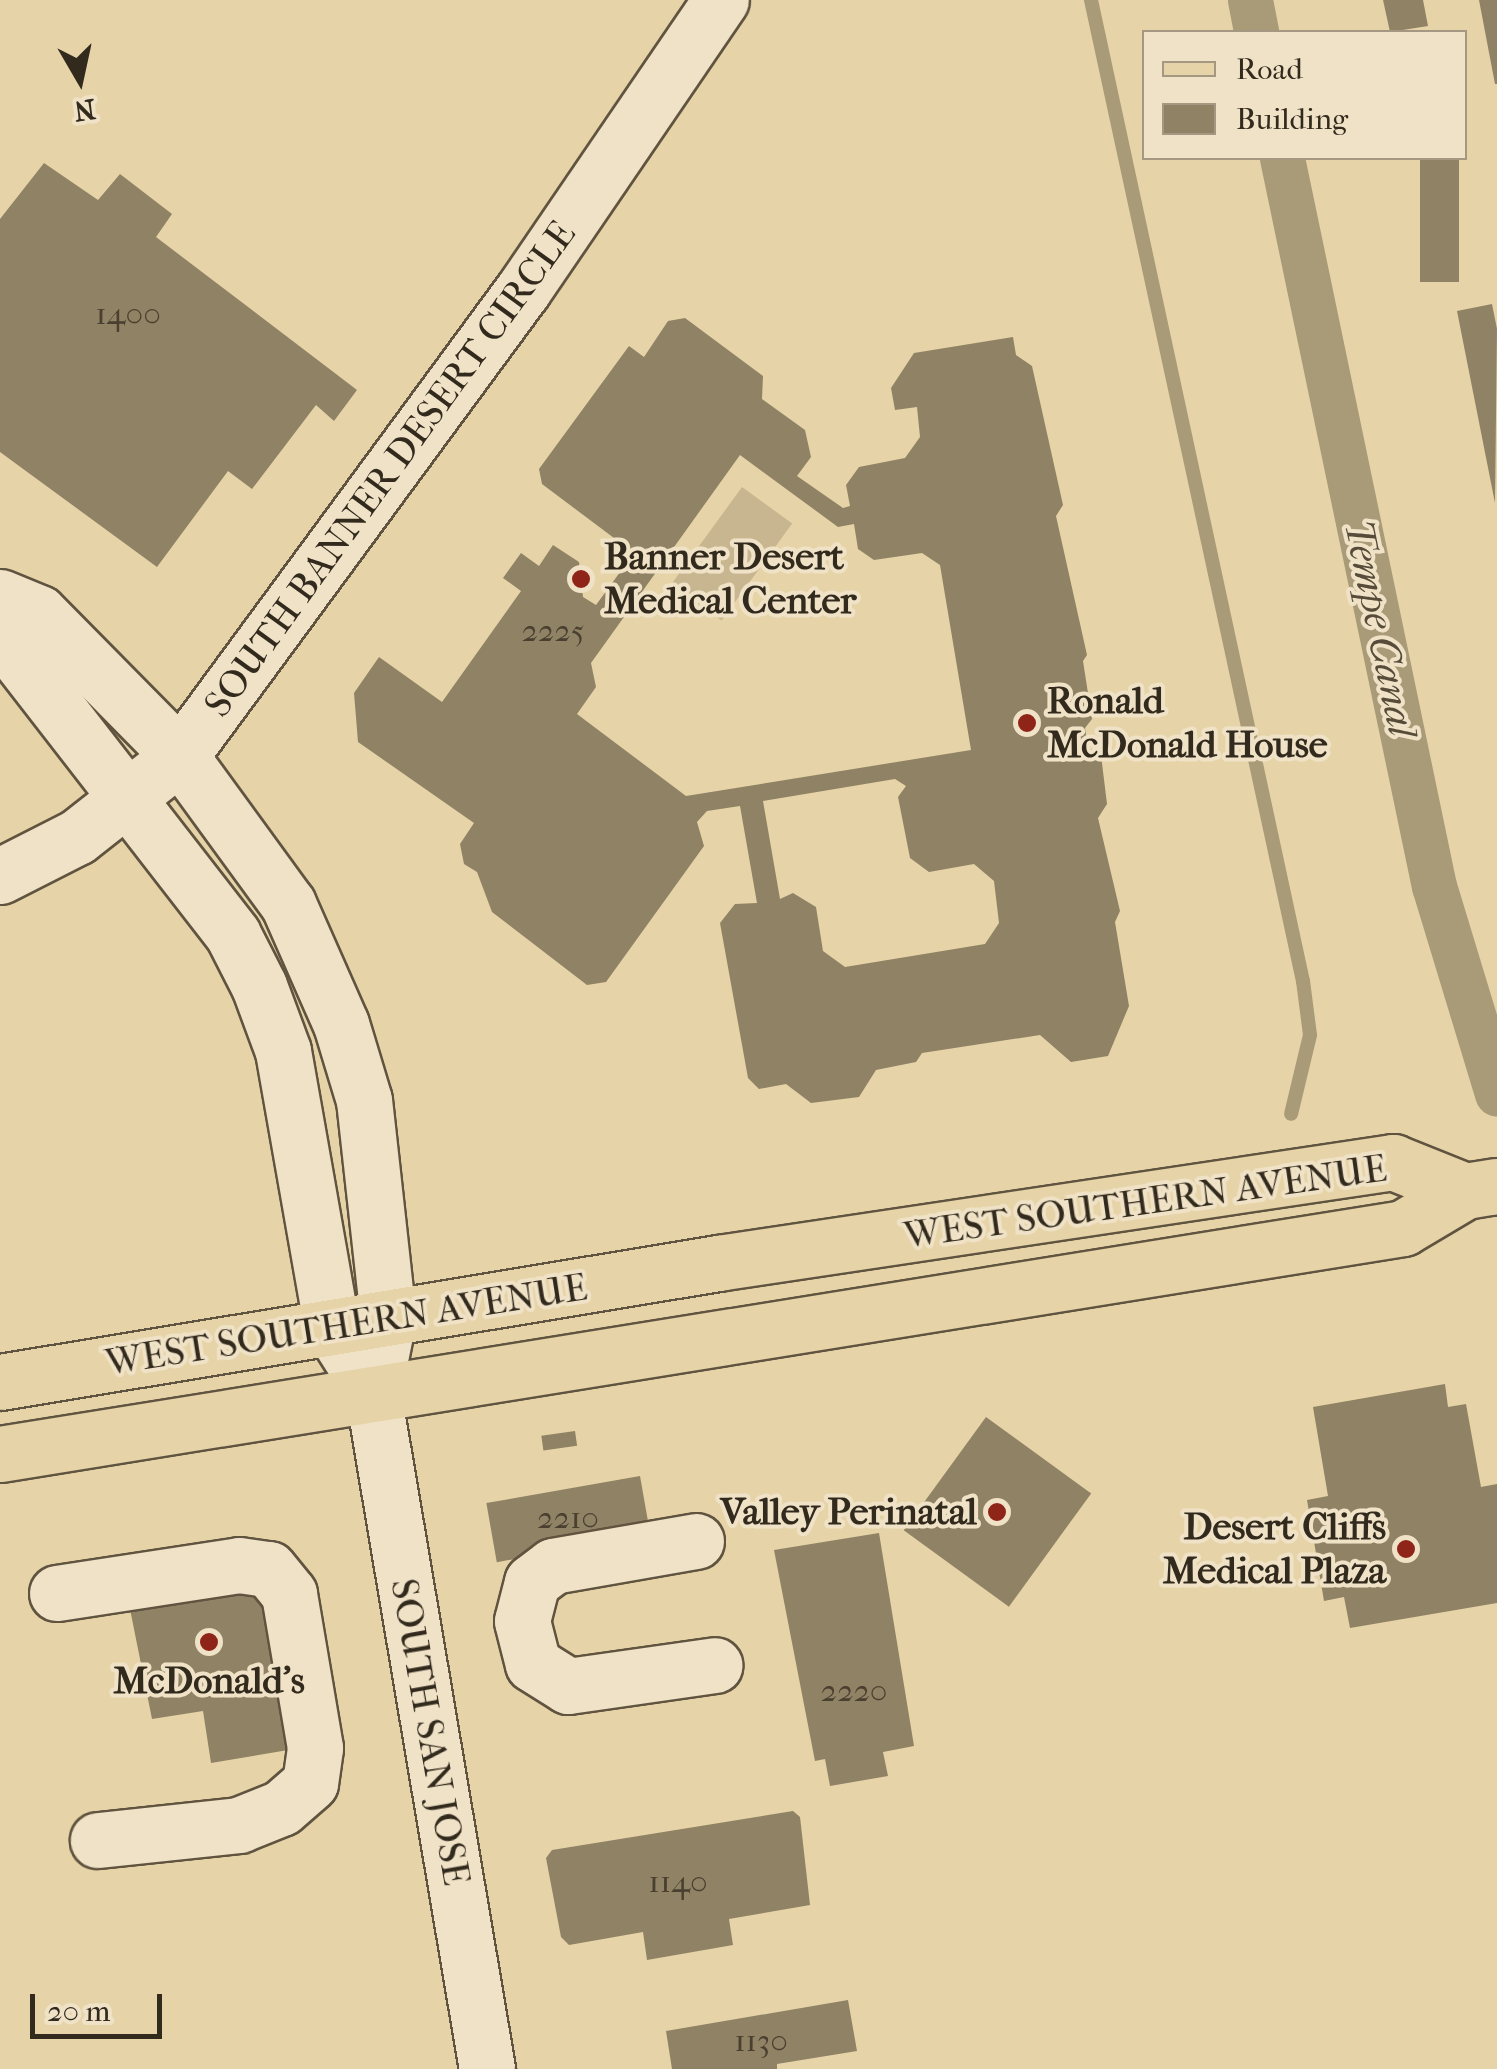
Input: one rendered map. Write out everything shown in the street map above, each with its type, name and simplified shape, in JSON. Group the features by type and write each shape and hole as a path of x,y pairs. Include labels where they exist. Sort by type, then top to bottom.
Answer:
{"main road":[{"name":"WEST SOUTHERN AVENUE","path":"0,1382 1393,1162 1482,1188"},
{"name":"WEST SOUTHERN AVENUE","path":"0,1454 1403,1228 1482,1188"}],"street":[{"name":"SOUTH BANNER DESERT CIRCLE","path":"0,876 77,837 127,802 180,756 524,290 721,0"},
{"path":"0,596 39,613 180,756 288,904 332,998 364,1100 388,1318 374,1394"},
{"path":"0,622 13,652 233,934 260,986 282,1050 332,1328 374,1394"},
{"name":"SOUTH SAN JOSE","path":"374,1394 487,2069"},
{"path":"696,1540 553,1566 532,1582 522,1621 533,1664 568,1686 715,1665"},
{"path":"57,1593 239,1565 278,1576 290,1594 315,1768 302,1795 239,1824 95,1823"}],"shaded area":[{"path":"742,487 792,523 722,621 671,584"}],"building":[{"path":"1383,0 1423,0 1428,26 1390,30"},
{"path":"1479,0 1497,0 1497,84 1495,84"},
{"path":"1420,160 1459,160 1459,282 1420,282"},
{"path":"44,163 98,200 120,174 172,214 156,237 357,390 334,421 316,405 252,489 228,471 157,567 0,452 0,219"},
{"path":"1492,304 1497,329 1495,503 1457,311"},
{"path":"685,318 763,376 762,399 805,430 811,457 797,476 843,508 850,506 846,485 859,467 905,458 920,437 917,407 895,410 891,388 914,353 1013,337 1016,355 1032,366 1063,505 1056,516 1087,655 1083,661 1092,719 1085,728 1088,748 1101,755 1107,804 1098,818 1120,911 1115,922 1129,1006 1108,1056 1071,1062 1040,1035 922,1053 916,1062 876,1070 859,1097 811,1103 786,1084 759,1089 748,1078 720,923 735,904 757,903 740,806 707,811 697,822 704,846 606,982 587,985 492,912 477,872 464,864 460,844 474,823 358,742 354,693 379,657 442,702 521,591 503,578 521,553 539,566 553,545 579,562 583,597 596,605 634,553 542,484 539,469 629,346 644,357 668,321","holes":["740,455 838,527 854,524 858,549 874,560 922,553 940,565 971,750 686,796 577,714 596,687 591,663","895,779 906,786 898,797 910,858 929,872 974,864 994,881 999,923 985,944 845,967 823,951 816,907 793,893 780,899 763,801"]},
{"name":"Desert Cliffs Medical Plaza","path":"1445,1384 1448,1407 1466,1404 1481,1487 1497,1484 1497,1603 1350,1628 1344,1597 1324,1601 1307,1500 1328,1496 1313,1407"},
{"name":"Valley Perinatal","path":"986,1417 1091,1493 1009,1607 904,1530"},
{"path":"575,1431 577,1446 543,1451 541,1436"},
{"path":"640,1476 650,1535 497,1562 486,1503"},
{"path":"879,1533 914,1746 883,1752 888,1776 830,1786 825,1759 815,1761 774,1550"},
{"name":"McDonald's","path":"272,1576 300,1748 211,1763 203,1711 152,1719 128,1599"},
{"path":"793,1811 800,1817 810,1905 729,1919 733,1945 647,1960 643,1932 569,1945 561,1937 546,1858 552,1850"},
{"path":"848,2000 857,2051 777,2064 777,2069 672,2069 666,2031"}],"waterway":[{"path":"1091,0 1303,981 1310,1035 1291,1114"},
{"name":"Tempe Canal","path":"1250,0 1256,30"},
{"name":"Tempe Canal","path":"1282,160 1434,886 1497,1094"}],"place":[{"name":"Banner Desert Medical Center","path":"581,579"},
{"name":"Ronald McDonald House","path":"1027,723"},
{"name":"Valley Perinatal","path":"997,1512"},
{"name":"Desert Cliffs Medical Plaza","path":"1406,1549"},
{"name":"McDonald's","path":"209,1642"}]}
